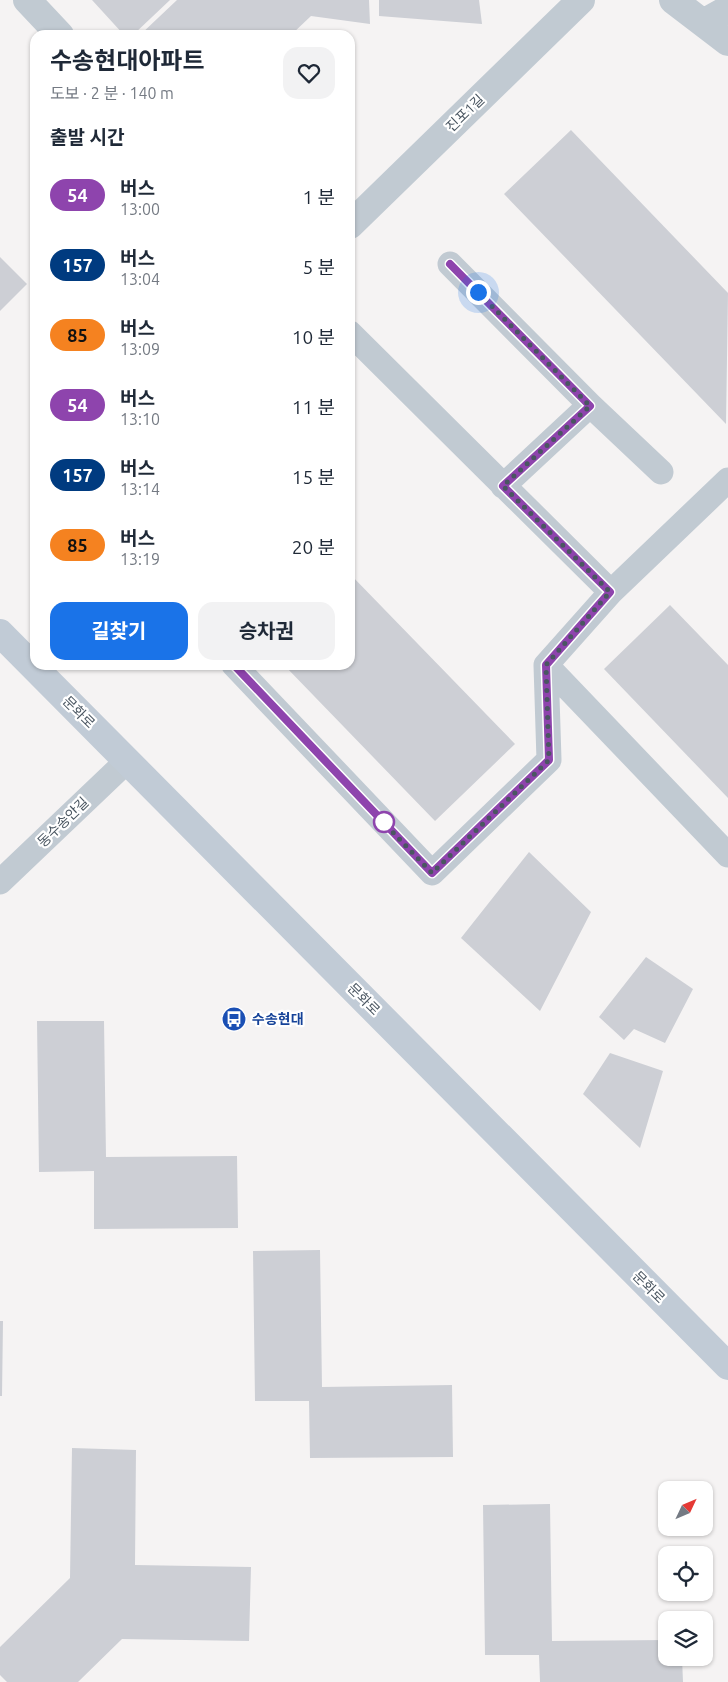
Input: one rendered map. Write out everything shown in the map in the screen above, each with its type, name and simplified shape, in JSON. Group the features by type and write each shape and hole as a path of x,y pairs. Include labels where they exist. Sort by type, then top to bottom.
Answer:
{"street":[{"path":"27,0 55,30"},
{"name":"진포1길","path":"355,220 581,0"},
{"path":"674,0 728,42"},
{"path":"703,23 728,9"},
{"name":"문화로","path":"0,633 30,666"},
{"name":"문화로","path":"34,670 728,1366"}],"lane":[{"path":"450,264 590,406 661,472"},
{"path":"355,339 610,592"},
{"path":"503,486 590,406"},
{"path":"239,670 432,873 549,760 546,665 610,592 728,480"},
{"path":"546,665 728,855"},
{"name":"동수송안길","path":"0,882 127,761"}],"building":[{"path":"92,0 170,0 138,30 119,30"},
{"path":"177,0 369,0 370,24 311,16 296,30 145,30"},
{"path":"379,0 479,0 482,24 379,16"},
{"path":"571,130 728,293 726,424 504,194"},
{"path":"0,257 27,284 0,311"},
{"path":"355,579 515,744 435,821 289,670 355,670"},
{"path":"670,605 728,665 728,798 604,669"},
{"path":"529,852 591,912 540,1011 461,938"},
{"path":"646,957 693,989 665,1043 634,1029 624,1040 599,1017"},
{"path":"37,1021 104,1021 106,1157 237,1156 238,1228 94,1229 94,1171 39,1172"},
{"path":"610,1053 663,1071 640,1148 583,1094"},
{"path":"320,1250 322,1387 452,1385 453,1457 310,1458 309,1401 255,1401 253,1251"},
{"path":"0,1321 3,1321 2,1396 0,1396"},
{"path":"72,1448 136,1450 135,1565 251,1567 249,1641 122,1639 78,1682 7,1682 0,1675 0,1647 70,1578"},
{"path":"550,1504 552,1641 658,1640 658,1666 682,1666 683,1682 540,1682 539,1655 485,1655 483,1505"}],"bus line":[{"name":"54","path":"239,670 432,873 549,760 546,665 610,592 503,486 590,406 450,264"}],"place":[{"name":"수송현대","path":"234,1019"}],"route":[{"path":"384,822 379,818 432,873 549,760 546,665 610,592 503,486 590,406 478,292"}]}
